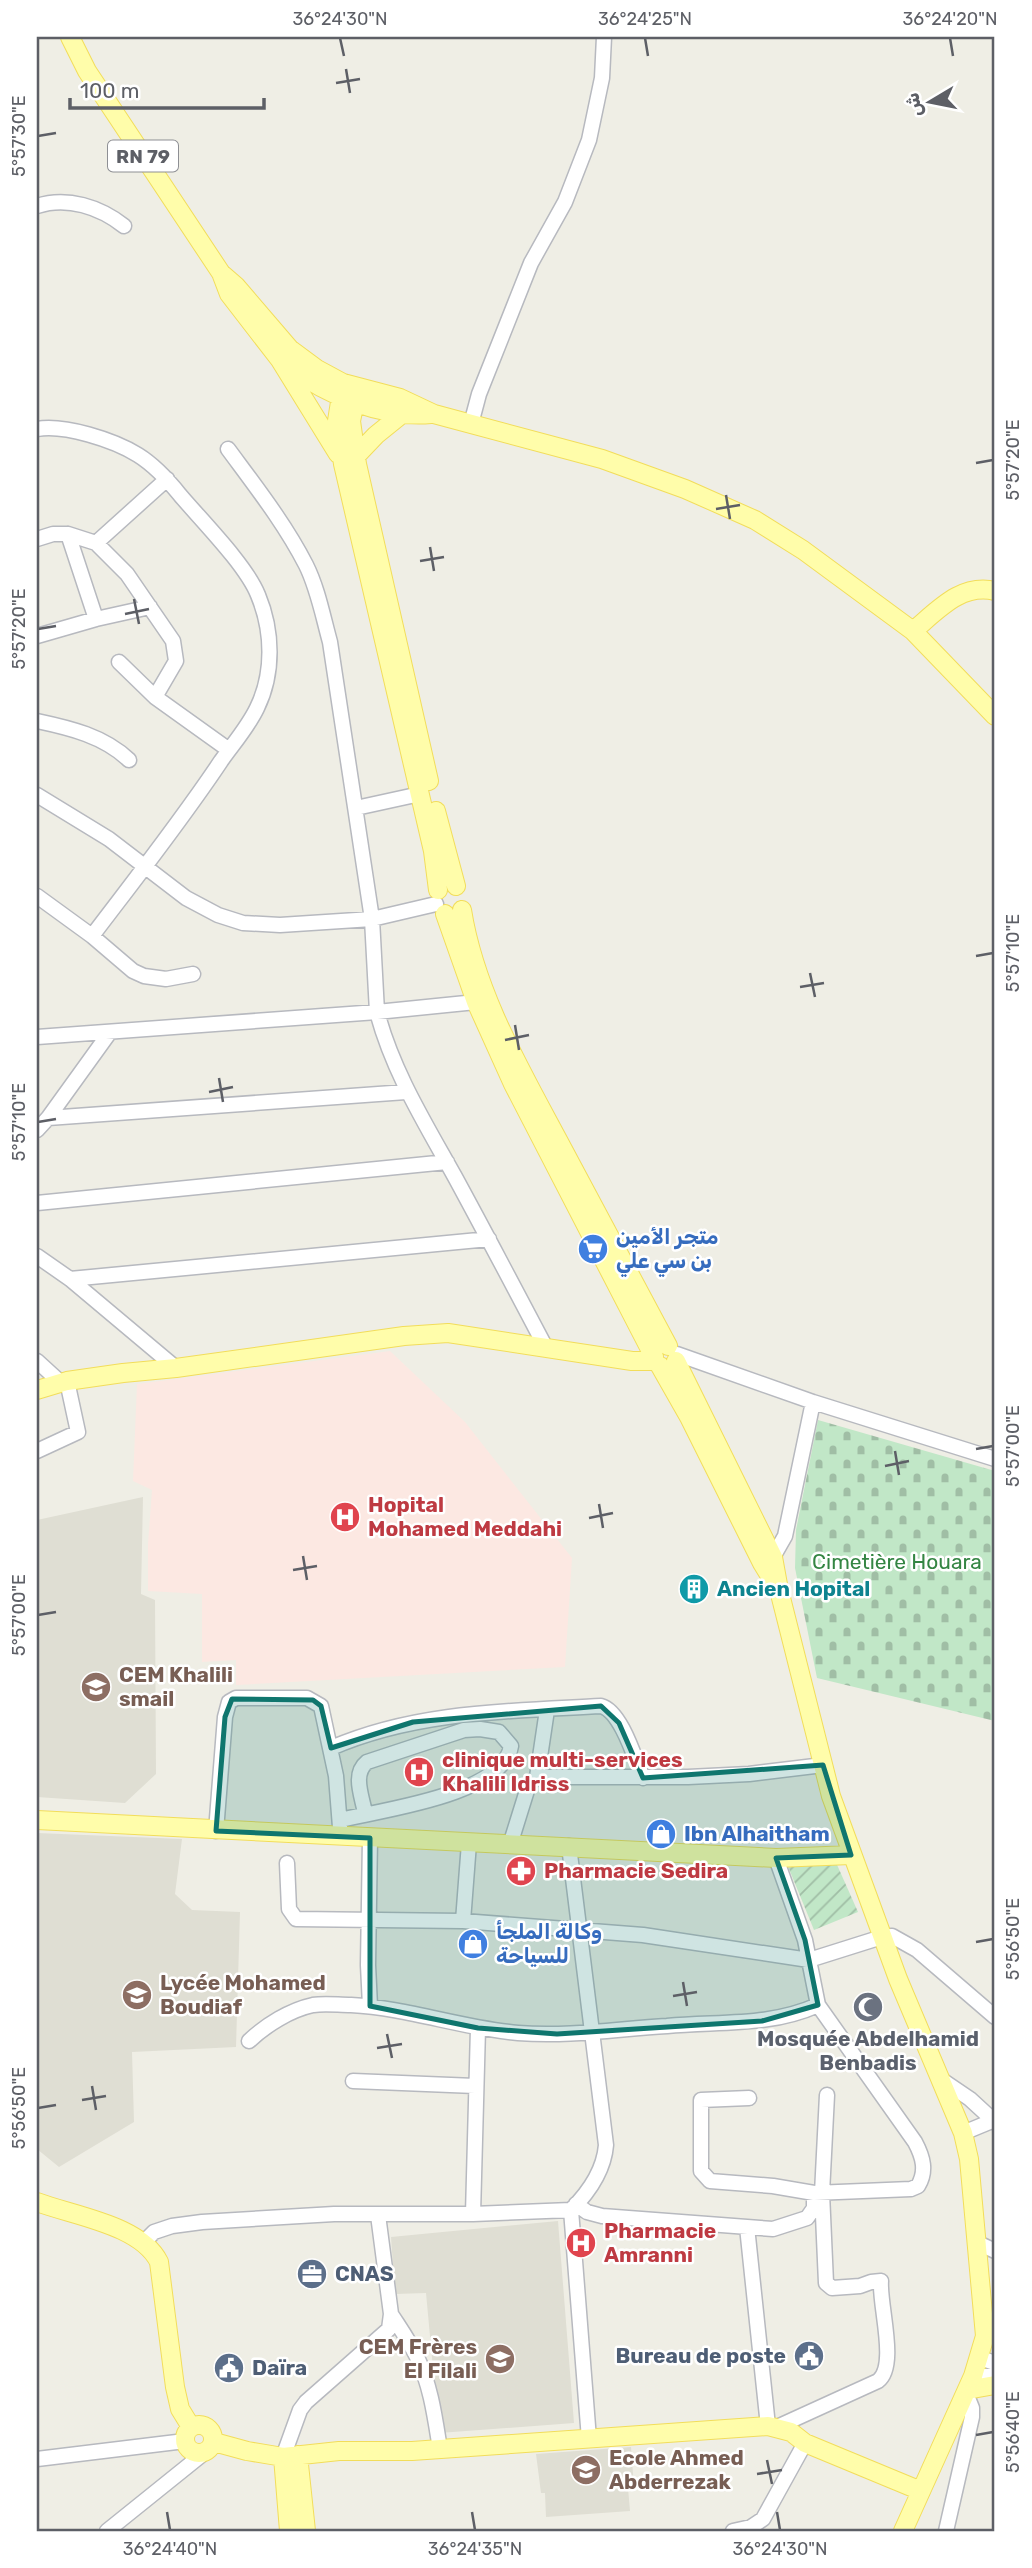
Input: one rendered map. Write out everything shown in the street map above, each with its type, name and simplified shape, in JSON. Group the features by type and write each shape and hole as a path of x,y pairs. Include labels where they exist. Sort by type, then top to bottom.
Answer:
{"main road":[{"name":"RN 79","path":"70,37 87,71 220,273 229,294 280,360"},
{"name":"RN 79","path":"220,273 236,286 290,349 349,392 400,398 434,414 602,458 685,489 755,520 803,550 913,631 995,716"},
{"path":"280,360 306,379 349,392 402,414 434,414"},
{"path":"280,360 350,460 439,822 447,901 498,1022 665,1357 689,1417 767,1560 779,1590 823,1765 851,1855 963,2133 970,2159 990,2340 988,2361 969,2386 903,2531"},
{"path":"349,392 352,430 350,460 433,851 475,1002 513,1084 665,1357"},
{"path":"350,460 402,414"},
{"path":"913,631 965,591 983,588 995,591"},
{"path":"37,1390 63,1381 404,1336 448,1333 632,1361 665,1357"},
{"path":"37,1820 216,1830 340,1827 370,1838 776,1858 851,1855"},
{"path":"37,2202 94,2220 145,2242 159,2262 175,2387 190,2451 209,2448 290,2456 339,2451 440,2449 773,2426 791,2432 805,2443 921,2491"},
{"path":"969,2386 995,2385"},
{"path":"188,2434 205,2426 213,2433 209,2448"},
{"path":"289,2531 290,2456"},
{"path":"290,2456 306,2531"}],"street":[{"path":"471,424 531,263 565,202 589,140 603,78 604,37"},
{"path":"37,206 62,201 87,206 110,215 124,226"},
{"path":"37,429 47,427 75,431 138,454 167,479 240,566 258,593 268,623 270,657 257,709 198,796 92,936"},
{"path":"228,449 271,506 306,567 320,604 330,642 372,919 377,1012 406,1092 489,1238 546,1348"},
{"path":"96,543 167,479"},
{"path":"37,539 53,534 68,534 96,543 127,574 173,641 176,661 155,697"},
{"path":"68,534 96,619"},
{"path":"37,636 150,607"},
{"path":"119,662 155,697 229,750"},
{"path":"37,721 94,736 129,760"},
{"path":"356,807 420,794"},
{"path":"37,795 109,839 186,898 218,915 243,923 280,925 372,919 447,901"},
{"path":"37,896 92,936 133,971 144,976 166,979 193,974"},
{"path":"37,1037 377,1012 475,1002"},
{"path":"37,1130 110,1032"},
{"path":"48,1118 406,1092"},
{"path":"37,1203 447,1162"},
{"path":"70,1279 489,1238"},
{"path":"37,1256 70,1279 176,1368"},
{"path":"665,1357 995,1459"},
{"path":"37,1361 63,1381 78,1432 37,1451"},
{"path":"767,1560 785,1536 813,1402"},
{"path":"216,1830 225,1717 227,1706 232,1699 313,1700 321,1706 331,1748 340,1827 365,1813 421,1802 469,1786 504,1763 511,1746 499,1732 464,1730 367,1762 359,1770 358,1776 365,1813"},
{"path":"331,1748 357,1737 414,1722 465,1715 601,1706 611,1710 619,1723 643,1778"},
{"path":"510,1845 530,1784 537,1777 547,1710"},
{"path":"537,1777 643,1778 749,1774 823,1765"},
{"path":"370,1838 370,2006"},
{"path":"463,1921 469,1843"},
{"path":"569,1846 603,2116 605,2158 602,2167 574,2207 589,2439"},
{"path":"749,2098 701,2100 700,2163 704,2176 710,2181 818,2193 911,2189 918,2186 924,2168 915,2142 818,2005 805,1940 776,1858"},
{"path":"287,1863 289,1909 296,1919 463,1921 643,1935 809,1960 892,1936 917,1950 995,2017"},
{"path":"249,2041 268,2024 312,2005 370,2006 478,2028 558,2034 762,2021 788,2018 818,2005"},
{"path":"472,2214 478,2028"},
{"path":"942,2080 970,2099 994,2121 963,2133"},
{"path":"354,2081 475,2085"},
{"path":"145,2242 154,2232 172,2226 202,2222 334,2214 472,2214 574,2207 602,2216 773,2229 807,2218 814,2208 818,2193 827,2095"},
{"path":"747,2227 773,2426 878,2381 884,2375 886,2367 887,2348 881,2281 832,2288 826,2283 818,2193"},
{"path":"290,2456 292,2428 306,2402 386,2333 390,2325 391,2314 378,2215"},
{"path":"978,2243 995,2251"},
{"path":"391,2314 417,2357 426,2380 440,2449"},
{"path":"946,2531 972,2417 969,2386 995,2376"},
{"path":"37,2459 188,2434"},
{"path":"733,2531 751,2527 763,2519 805,2443"},
{"path":"107,2531 209,2448"}],"highlighted area":[{"path":"232,1699 313,1700 321,1706 331,1748 413,1722 601,1706 619,1723 643,1778 823,1765 851,1855 776,1858 805,1940 818,2005 762,2021 557,2034 478,2028 370,2006 370,1838 216,1831 225,1717"}],"shaded area":[{"name":"Hopital Mohamed Meddahi","path":"390,1351 465,1422 572,1558 565,1667 236,1685 236,1660 202,1662 202,1594 148,1591 152,1490 133,1481 137,1384"},
{"name":"CEM Khalili smail","path":"143,1497 141,1594 155,1600 156,1774 125,1803 37,1797 37,1520"},
{"name":"Lycée Mohamed Boudiaf","path":"37,1833 182,1839 175,1894 192,1910 240,1912 236,2047 132,2052 134,2122 59,2167 37,2149"},
{"name":"CEM Frères El Filali","path":"558,2221 574,2423 439,2433 426,2293 395,2294 391,2237"},
{"name":"Ecole Ahmed Abderrezak","path":"631,2447 634,2487 628,2488 630,2511 546,2517 545,2493 541,2493 536,2454"}],"green space":[{"name":"Cimetière Houara","path":"818,1420 995,1471 995,1721 817,1678 795,1568 796,1530"},
{"path":"834,1858 858,1912 814,1930 785,1859"}],"place":[{"name":"متجر الأمين بن سي علي","path":"593,1249"},
{"name":"Hopital Mohamed Meddahi","path":"345,1517"},
{"name":"Ancien Hopital","path":"694,1589"},
{"name":"CEM Khalili smail","path":"96,1687"},
{"name":"clinique multi-services Khalili Idriss","path":"419,1772"},
{"name":"Ibn Alhaitham","path":"661,1834"},
{"name":"Pharmacie Sedira","path":"521,1871"},
{"name":"وكالة الملجأ للسياحة","path":"473,1944"},
{"name":"Lycée Mohamed Boudiaf","path":"137,1995"},
{"name":"Mosquée Abdelhamid Benbadis","path":"868,2007"},
{"name":"Pharmacie Amranni","path":"581,2243"},
{"name":"CNAS","path":"312,2274"},
{"name":"Bureau de poste","path":"809,2356"},
{"name":"CEM Frères El Filali","path":"500,2359"},
{"name":"Daïra","path":"229,2368"},
{"name":"Ecole Ahmed Abderrezak","path":"586,2470"}]}
